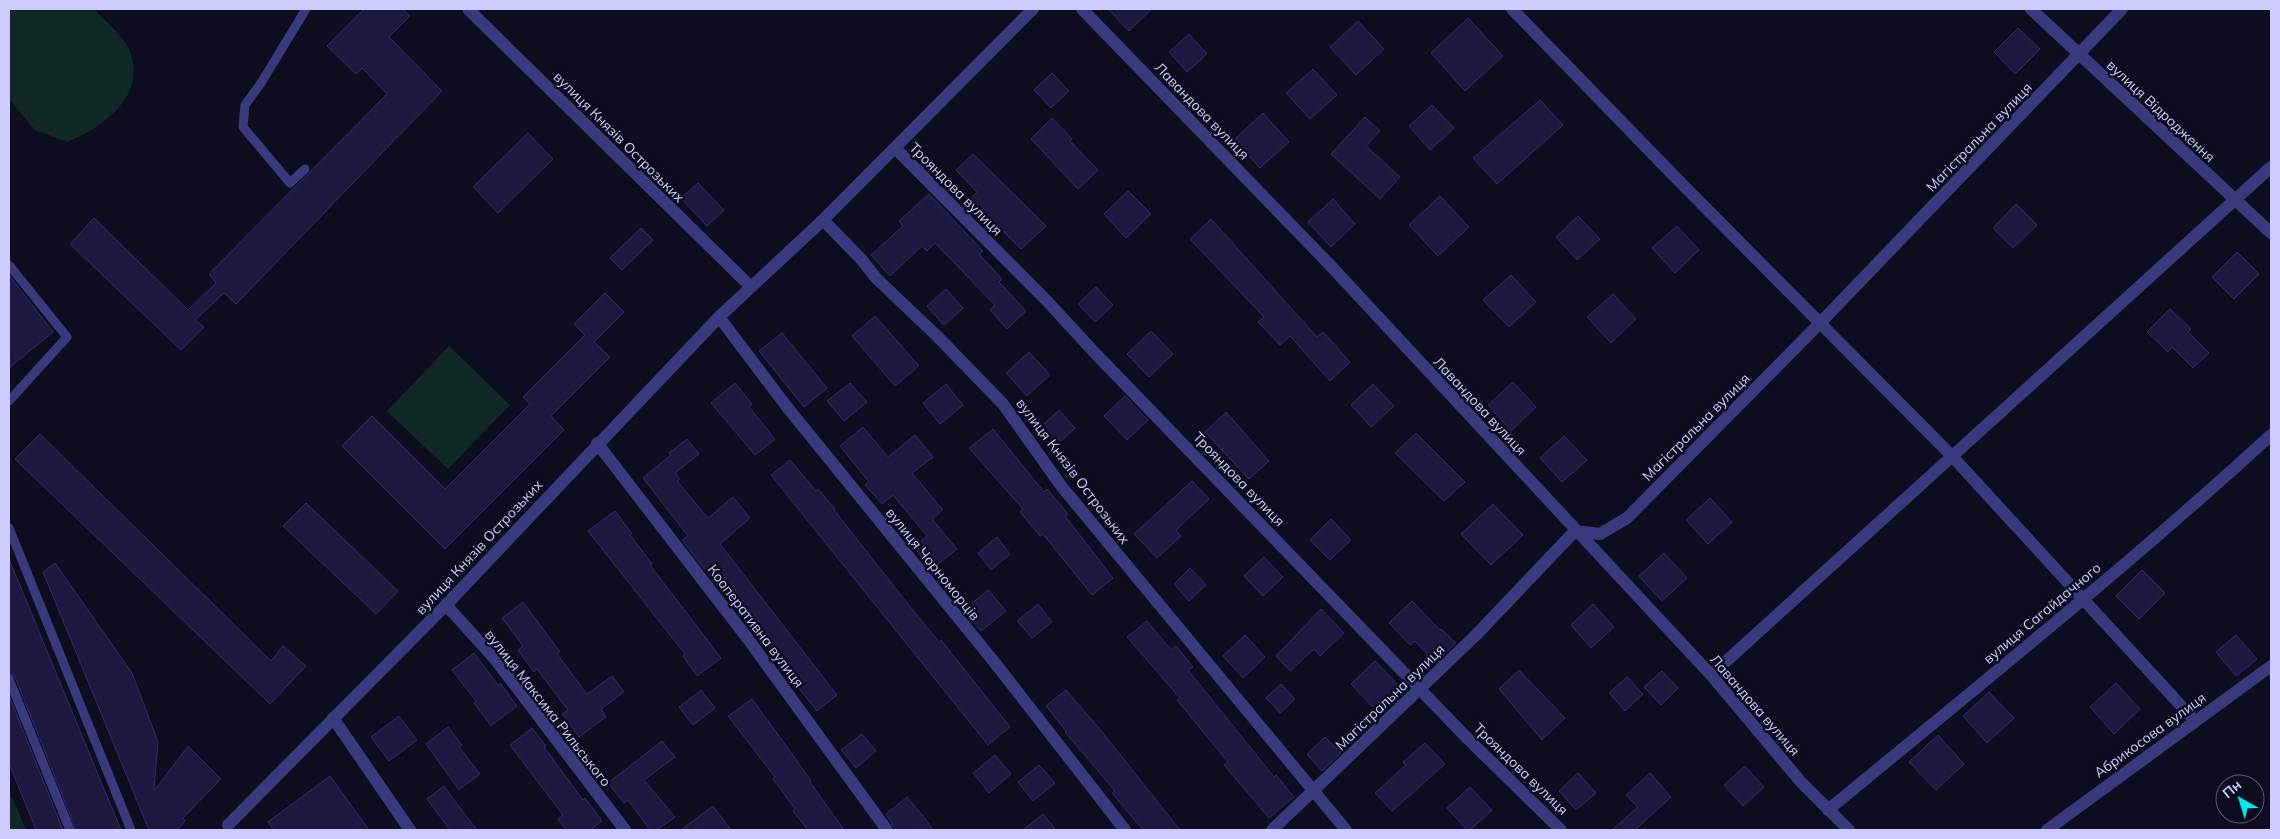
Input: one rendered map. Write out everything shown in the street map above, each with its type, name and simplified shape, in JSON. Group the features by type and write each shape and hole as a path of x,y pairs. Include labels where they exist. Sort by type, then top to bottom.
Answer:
{"street":[{"name":"вулиця Князів Острозьких","path":"468,9 750,286"},
{"path":"823,220 1034,9"},
{"name":"Лавандова вулиця","path":"1082,9 1329,264 1711,675 1801,782 1849,830"},
{"path":"1512,9 1679,181 1951,455 2195,721"},
{"name":"вулиця Відродження","path":"2031,9 2079,56 2271,233"},
{"name":"Магістральна вулиця","path":"1272,830 1476,635 1575,530 1600,534 1627,518 1821,322 2079,56 2122,9"},
{"name":"Трояндова вулиця","path":"895,148 1047,302 1421,688 1468,739 1561,830"},
{"path":"1711,675 1951,455 2271,167"},
{"name":"вулиця Князів Острозьких","path":"225,828 446,605 597,443 719,317 750,286 823,220 862,260 876,278 937,336 1003,404 1062,487 1346,830"},
{"name":"вулиця Чорноморців","path":"719,317 787,407 995,663 1125,830"},
{"name":"вулиця Сагайдачного","path":"1828,810 2201,499 2271,435"},
{"name":"Кооперативна вулиця","path":"597,443 748,639 887,830"},
{"name":"вулиця Максима Рильського","path":"446,605 495,660 625,830"},
{"name":"Абрикосова вулиця","path":"2047,830 2271,666"},
{"path":"333,718 410,830"}],"lane":[{"path":"304,169 290,183 243,127 244,106 261,83 306,9"},
{"path":"9,265 67,337 11,396"},
{"path":"9,528 131,830"},
{"path":"9,680 70,830"}],"green space":[{"path":"9,9 94,9 125,42 133,64 133,79 128,93 120,106 96,127 67,142 35,130 9,99"},
{"path":"449,346 510,405 448,469 387,411"},
{"path":"9,795 13,799 26,830 9,830"}],"building":[{"path":"364,9 402,9 410,16 389,37 442,91 236,304 224,293 195,320 204,327 181,350 70,244 94,218 188,310 216,283 209,274 387,94 362,68 356,74 327,46"},
{"path":"1108,9 1152,9 1129,31"},
{"path":"1468,18 1503,56 1465,91 1431,53"},
{"path":"1358,21 1384,49 1356,75 1330,47"},
{"path":"2018,28 2040,49 2015,74 1994,52"},
{"path":"1189,34 1207,54 1187,72 1169,52"},
{"path":"1313,69 1337,95 1310,119 1286,93"},
{"path":"1052,73 1069,91 1051,108 1034,90"},
{"path":"1540,100 1563,125 1497,184 1473,158"},
{"path":"1432,105 1454,128 1430,150 1409,126"},
{"path":"1263,113 1289,142 1260,168 1234,140"},
{"path":"1365,117 1380,131 1366,146 1400,177 1380,199 1331,154"},
{"path":"1052,118 1072,139 1070,141 1098,170 1078,189 1031,139"},
{"path":"528,133 553,159 498,213 473,187"},
{"path":"973,154 1046,226 1021,249 971,199 977,192 956,170"},
{"path":"698,183 724,210 707,226 681,198"},
{"path":"1128,191 1151,214 1126,238 1104,214"},
{"path":"929,194 983,251 979,254 1002,279 999,282 1026,311 1007,329 990,310 995,305 935,243 927,251 922,246 890,276 871,255 903,226 899,221"},
{"path":"1440,196 1469,227 1438,256 1409,225"},
{"path":"1333,199 1355,224 1331,247 1308,222"},
{"path":"2016,204 2037,225 2013,248 1993,228"},
{"path":"1578,216 1600,239 1577,260 1556,237"},
{"path":"1211,219 1317,337 1323,332 1350,362 1330,381 1290,336 1280,345 1258,322 1264,317 1190,239"},
{"path":"1677,226 1699,250 1675,273 1652,248"},
{"path":"641,228 653,240 622,270 610,258"},
{"path":"2237,252 2259,274 2234,299 2212,277"},
{"path":"9,275 53,332 9,368"},
{"path":"1511,275 1536,302 1509,327 1483,300"},
{"path":"1096,287 1113,305 1095,322 1078,304"},
{"path":"946,289 963,308 944,325 927,306"},
{"path":"605,293 624,312 594,342 610,357 551,416 564,430 445,549 342,446 372,416 445,489 530,404 523,397 585,335 574,324"},
{"path":"1613,294 1636,319 1611,343 1587,317"},
{"path":"2170,309 2191,329 2188,332 2209,353 2193,368 2172,347 2168,352 2147,332"},
{"path":"875,316 919,366 895,386 852,336"},
{"path":"1151,331 1173,354 1149,377 1127,354"},
{"path":"782,333 827,388 804,407 759,351"},
{"path":"1029,352 1050,375 1027,396 1006,373"},
{"path":"1513,382 1536,407 1511,431 1488,405"},
{"path":"735,383 752,404 749,407 775,439 755,455 711,403"},
{"path":"850,383 867,402 844,421 827,401"},
{"path":"946,384 963,405 940,424 923,403"},
{"path":"1373,384 1394,406 1371,427 1351,405"},
{"path":"1125,396 1148,420 1127,440 1104,416"},
{"path":"1059,410 1075,428 1058,444 1042,426"},
{"path":"1226,412 1269,461 1249,479 1205,432"},
{"path":"863,427 888,457 915,435 933,457 912,473 943,510 932,519 957,549 932,569 914,547 927,536 893,495 882,504 865,485 869,482 840,446"},
{"path":"993,429 1044,492 1047,489 1068,514 1065,516 1113,578 1092,595 1043,534 1040,536 1020,512 1023,509 969,448"},
{"path":"1416,433 1465,482 1444,501 1395,453"},
{"path":"40,434 271,661 283,646 306,666 270,704 15,459"},
{"path":"1564,436 1587,460 1562,482 1540,458"},
{"path":"687,439 699,454 675,473 680,479 677,481 708,518 733,497 750,518 720,544 837,695 817,711 778,662 780,661 730,602 682,540 688,536 643,478"},
{"path":"790,460 816,491 818,489 835,509 911,608 939,642 941,640 1010,727 988,745 771,475"},
{"path":"1192,481 1209,499 1176,530 1181,536 1157,558 1134,534"},
{"path":"1710,498 1732,522 1708,544 1686,520"},
{"path":"306,503 398,591 376,614 283,526"},
{"path":"1493,504 1523,535 1491,565 1461,534"},
{"path":"615,511 652,564 650,565 721,658 697,676 683,656 685,654 588,531"},
{"path":"1331,519 1351,540 1330,560 1310,540"},
{"path":"997,537 1010,554 991,570 978,553"},
{"path":"1664,553 1687,578 1662,601 1639,576"},
{"path":"1264,557 1283,577 1263,596 1244,576"},
{"path":"9,559 121,830 76,830 15,677 9,673"},
{"path":"55,563 132,673 158,742 154,791 188,746 221,779 183,818 185,821 177,830 149,830 43,572"},
{"path":"1190,568 1206,585 1189,601 1174,584"},
{"path":"2142,570 2165,593 2139,619 2116,596"},
{"path":"988,590 1006,611 981,631 964,610"},
{"path":"1412,601 1440,630 1456,643 1435,663 1415,641 1410,645 1389,623"},
{"path":"523,602 560,652 557,654 587,694 612,676 624,692 601,709 606,717 579,737 562,714 568,710 537,669 534,672 518,650 523,646 502,618"},
{"path":"1038,604 1052,622 1032,638 1017,621"},
{"path":"1593,604 1614,627 1591,648 1571,625"},
{"path":"1321,609 1344,633 1320,656 1314,649 1290,671 1276,656"},
{"path":"1147,621 1171,650 1176,646 1193,667 1188,670 1274,777 1276,775 1294,797 1269,818 1224,765 1228,762 1177,700 1180,698 1127,637"},
{"path":"1245,635 1265,657 1243,678 1223,656"},
{"path":"2236,635 2257,659 2236,676 2216,652"},
{"path":"474,653 498,685 500,683 517,706 491,726 474,703 476,701 452,670"},
{"path":"1375,661 1398,685 1374,708 1351,684"},
{"path":"1519,670 1565,718 1542,740 1499,689"},
{"path":"1662,671 1678,688 1661,705 1644,687"},
{"path":"1627,677 1643,694 1625,711 1609,693"},
{"path":"2116,683 2140,709 2114,734 2090,707"},
{"path":"1281,684 1295,699 1280,713 1266,698"},
{"path":"701,690 715,708 693,725 679,707"},
{"path":"1066,690 1103,733 1180,830 1143,830 1112,793 1115,791 1065,732 1046,706"},
{"path":"1989,692 2014,718 1987,743 1963,716"},
{"path":"9,695 63,830 36,830 9,763"},
{"path":"752,699 844,830 808,830 793,811 795,809 773,779 775,777 728,716"},
{"path":"399,716 417,740 389,761 371,737"},
{"path":"448,727 462,745 459,747 480,774 459,790 426,744"},
{"path":"532,728 583,800 585,798 602,821 590,830 566,830 558,819 563,815 510,745"},
{"path":"862,734 876,751 856,768 841,750"},
{"path":"1938,735 1964,764 1936,790 1909,762"},
{"path":"1325,737 1341,753 1322,771 1307,754"},
{"path":"662,741 675,757 644,780 675,817 657,830 650,830 628,800 624,803 608,783"},
{"path":"1425,743 1445,764 1392,811 1375,793 1406,765 1403,762"},
{"path":"995,755 1011,774 989,793 973,773"},
{"path":"1039,765 1055,783 1033,801 1018,782"},
{"path":"1745,766 1764,787 1743,806 1724,785"},
{"path":"1578,773 1596,793 1576,810 1559,791"},
{"path":"1650,773 1671,797 1635,830 1612,830 1638,807 1626,795"},
{"path":"330,776 369,830 274,830 268,822"},
{"path":"444,786 477,830 450,830 427,799"},
{"path":"1470,787 1492,810 1470,830 1467,830 1447,808"},
{"path":"907,797 933,830 897,830 894,827 886,814"},
{"path":"713,806 731,830 681,830"},
{"path":"1043,814 1056,830 1023,830"}]}
